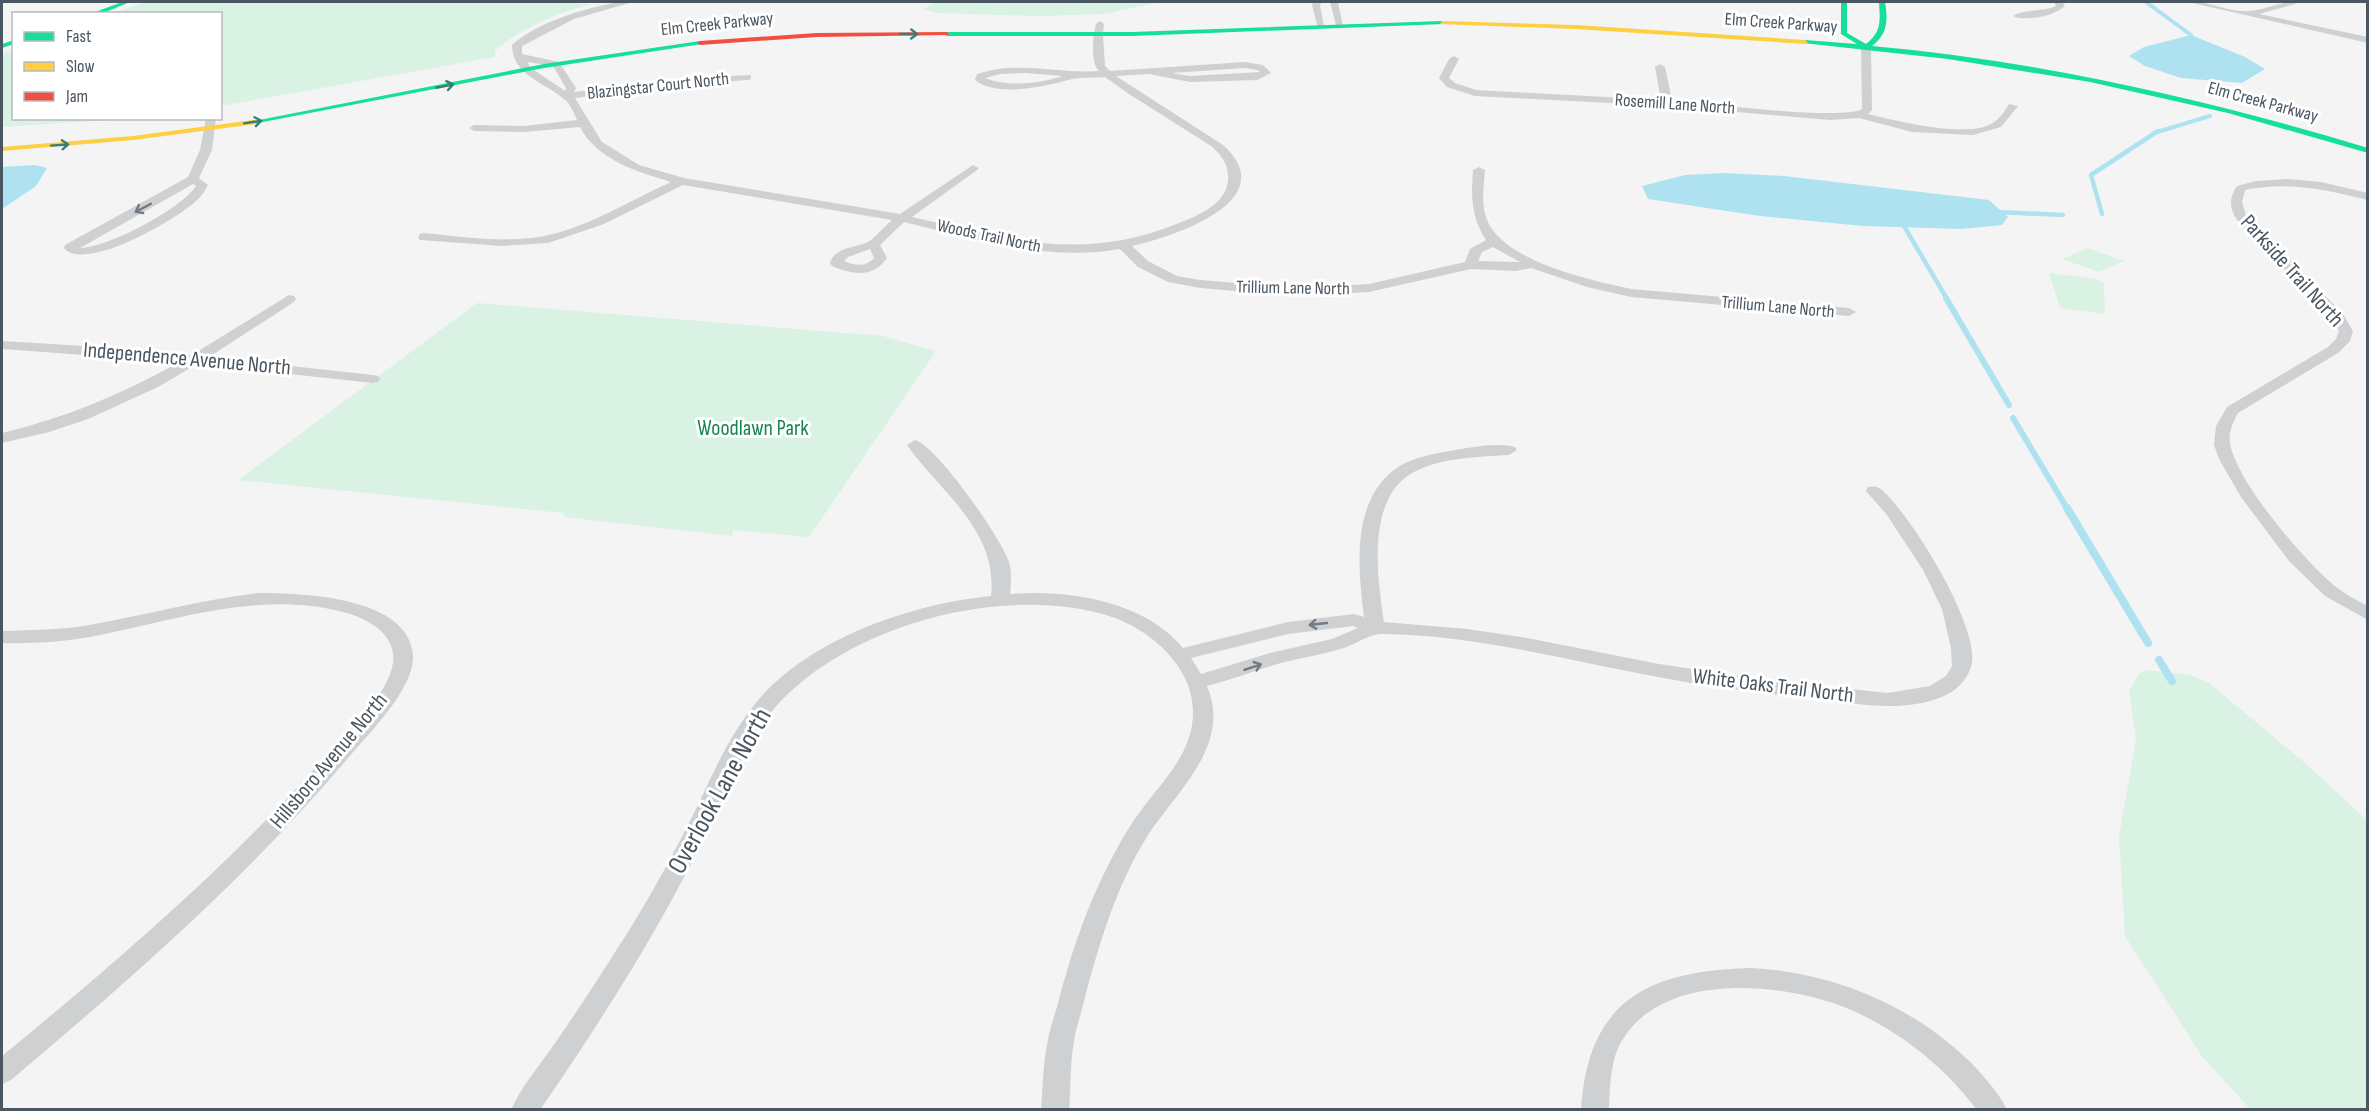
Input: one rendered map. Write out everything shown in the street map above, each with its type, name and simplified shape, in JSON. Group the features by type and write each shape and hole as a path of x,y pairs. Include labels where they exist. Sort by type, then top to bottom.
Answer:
{"street":[{"path":"99,12 127,2"},
{"path":"524,64 517,54 517,45 526,39 581,12 629,2"},
{"path":"1844,2 1844,34 1866,47"},
{"path":"1866,47 1882,38 1885,33 1882,2"},
{"path":"2017,16 2055,11 2061,5 2058,2"},
{"path":"2192,2 2367,40"},
{"path":"2251,14 2292,2"},
{"name":"Elm Creek Parkway","path":"222,112 524,64 556,64 657,48 782,36 1099,29 1336,13 1567,16 1844,34 1971,48 2100,69 2266,106"},
{"name":"Elm Creek Parkway","path":"1336,13 1437,23 1550,26 1866,47 1976,60 2108,83 2260,119 2367,151"},
{"name":"Elm Creek Parkway","path":"2,149 88,143 211,123 308,112 649,38 767,26 874,22 1099,29"},
{"path":"1099,29 1100,67 1108,75"},
{"path":"1859,115 1867,110 1868,104 1866,47"},
{"name":"Rosemill Lane North","path":"1454,59 1444,78 1462,90 1475,93 1667,103 1815,117 1859,115 1912,129 1973,132 1982,132 2002,123 2013,106"},
{"name":"Woods Trail North","path":"524,64 574,103 598,144 619,159 645,171 682,181 902,218 1027,246 1079,250 1123,245 1184,227 1206,216 1222,204 1232,191 1236,177 1234,166 1226,153 1108,75"},
{"name":"Woods Trail North","path":"556,64 571,88 567,96"},
{"path":"1072,76 1048,83 1020,85 1001,85 980,80 980,76 988,72 999,71 1047,72 1072,76 1245,65 1260,67 1266,73 1257,77 1190,80 1153,72"},
{"path":"1660,67 1667,103"},
{"name":"Blazingstar Court North","path":"567,96 689,81 748,77"},
{"path":"12,134 163,120"},
{"path":"193,179 202,185 195,196 179,207 107,246 92,251 75,252 70,248 193,179 206,150 211,123"},
{"path":"474,128 524,129 584,123"},
{"path":"873,244 902,218 973,168"},
{"path":"1479,170 1478,218 1494,242 1532,264"},
{"path":"424,237 505,243 547,239 579,230 682,181"},
{"name":"Parkside Trail North","path":"2367,197 2312,184 2270,182 2241,188 2236,196 2235,206 2241,217 2338,317 2346,330 2343,341 2333,350 2232,410 2223,426 2222,444 2242,488 2302,566 2323,586 2367,614"},
{"path":"1471,265 1471,256 1480,246 1494,242"},
{"name":"Trillium Lane North","path":"1123,245 1143,264 1173,279 1200,284 1297,292 1342,291 1369,288 1471,265 1516,267 1532,264 1592,284 1630,293 1849,312"},
{"path":"2,438 59,424 103,408 169,377 289,298"},
{"name":"Independence Avenue North","path":"2,345 62,347 373,379"},
{"path":"915,445 944,477 991,541 1001,564 1000,600"},
{"path":"1197,682 1223,677 1278,658 1354,640 1375,627 1369,564 1371,536 1380,495 1389,482 1402,471 1421,464 1457,456 1509,450"},
{"name":"White Oaks Trail North","path":"1179,655 1288,628 1354,620 1375,627 1487,638 1659,671 1767,687 1888,700 1916,697 1937,691 1953,681 1962,666 1961,648 1951,609 1932,570 1893,512 1874,491"},
{"name":"Hillsboro Avenue North","path":"2,637 54,636 111,627 197,606 246,600 304,598 342,605 376,617 394,631 403,654 398,677 382,703 318,781 211,891 116,978 2,1072"},
{"name":"Overlook Lane North","path":"524,1110 574,1039 668,885 756,717 771,699 822,658 869,634 912,618 1000,600 1072,602 1115,611 1141,621 1163,635 1179,655"},
{"path":"1055,1110 1061,1042 1082,961 1107,893 1140,830 1195,754 1205,728 1203,702 1197,682 1179,655"},
{"path":"1595,1110 1598,1071 1605,1049 1619,1023 1645,1002 1674,988 1713,980 1753,978 1795,982 1837,994 1877,1011 1910,1029 1940,1053 1979,1090 1994,1110"}],"green space":[{"path":"146,2 553,2 593,4 555,16 528,28 504,43 495,51 495,57 222,106 222,12 116,12"},
{"path":"936,2 1160,2 1104,14 1039,16 938,13 924,9"},
{"path":"12,50 12,120 108,120 2,127 2,54"},
{"path":"2087,248 2124,261 2099,272 2062,259"},
{"path":"2049,273 2096,279 2104,283 2105,314 2060,308"},
{"name":"Woodlawn Park","path":"477,303 883,336 936,351 809,537 733,530 732,536 565,517 563,513 238,480"},
{"path":"2145,670 2190,675 2209,683 2305,763 2367,820 2367,1109 2250,1109 2201,1055 2125,936 2119,837 2136,738 2129,691 2138,675"}],"water":[{"path":"2191,35 2245,57 2265,69 2242,83 2181,78 2145,66 2129,56 2144,47"},
{"path":"35,165 47,168 36,186 2,209 2,167"},
{"path":"1723,173 1784,176 1989,200 2008,217 2002,225 1962,229 1863,226 1760,216 1648,199 1642,186 1685,175"}],"waterway":[{"path":"2146,2 2191,35 2188,43"},
{"path":"2156,132 2210,116"},
{"path":"2102,214 2091,175 2156,132"},
{"path":"1997,212 2063,215"},
{"path":"1897,220 1904,226 1947,299"},
{"path":"1946,298 2009,405"},
{"path":"2013,418 2068,510"},
{"path":"2067,508 2148,643"},
{"path":"2159,660 2172,681"}],"traffic: fast":[{"path":"99,12 127,2"},
{"path":"1844,2 1844,34 1866,47 1878,37 1883,28 1882,2"},
{"path":"947,34 1132,34 1442,23"},
{"path":"1805,42 1948,57 2090,80 2230,111 2368,151"},
{"path":"2,46 12,43"},
{"path":"253,122 544,66 700,43"}],"traffic: slow":[{"path":"1442,23 1576,27 1805,42"},
{"path":"2,149 133,138 253,122"}],"traffic: jam":[{"path":"700,43 817,35 947,34"}]}
